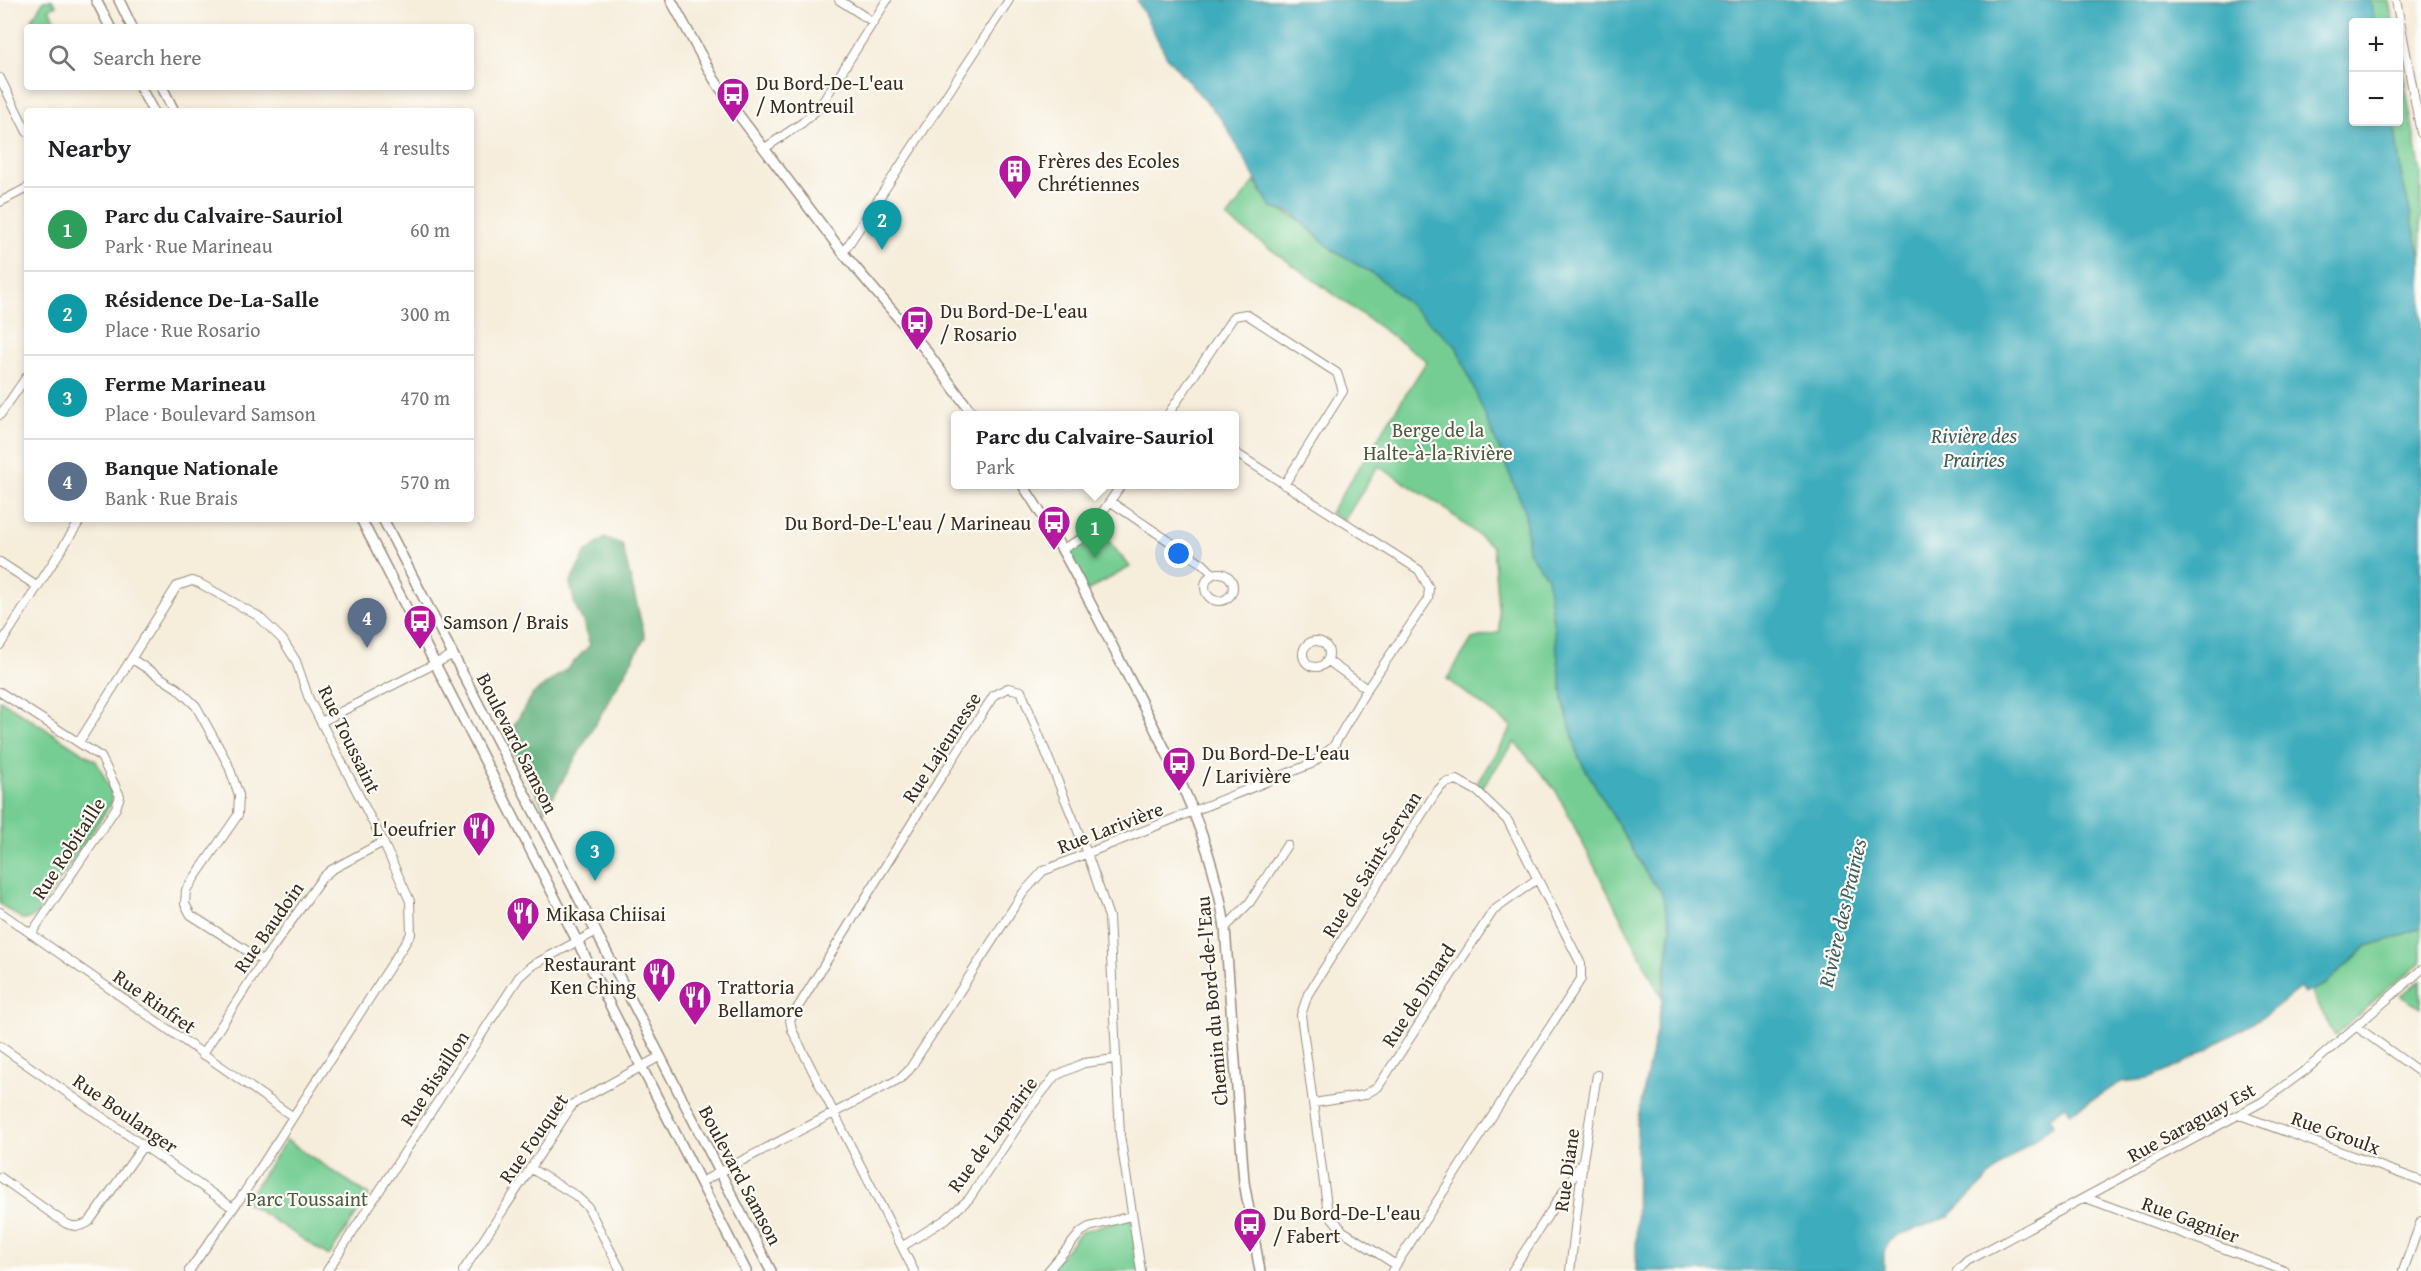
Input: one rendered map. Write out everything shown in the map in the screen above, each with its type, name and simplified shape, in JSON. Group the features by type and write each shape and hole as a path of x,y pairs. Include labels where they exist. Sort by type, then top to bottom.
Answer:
{"street":[{"path":"96,0 108,24"},
{"path":"119,0 131,24"},
{"path":"671,0 714,79 843,253 924,348 970,411"},
{"path":"839,0 873,22"},
{"path":"765,148 802,123 819,108 887,0"},
{"path":"843,253 1009,0"},
{"path":"2397,0 2421,133"},
{"path":"0,78 24,126"},
{"path":"142,90 151,108"},
{"path":"164,90 172,108"},
{"path":"0,202 24,190"},
{"path":"1169,411 1234,316 1246,314 1337,373 1343,391 1284,485"},
{"path":"0,415 24,380"},
{"name":"Rue Larivière","path":"701,1182 891,1084 909,1070 1023,893 1043,871 1311,764 1333,747 1367,689 1428,599 1429,588 1419,570 1239,455"},
{"name":"Chemin du Bord-de-l'Eau","path":"1025,489 1062,549 1195,811 1221,890 1226,928 1244,1182 1257,1271"},
{"path":"1062,549 1085,537 1119,489"},
{"path":"1111,502 1203,564 1213,574"},
{"path":"0,645 79,522"},
{"name":"Boulevard Samson","path":"363,522 746,1271"},
{"name":"Boulevard Samson","path":"385,522 771,1271"},
{"path":"0,562 38,587"},
{"name":"Rue Toussaint","path":"80,742 177,586 192,581 199,583 258,616 282,639 296,661 309,699 411,901 411,934 233,1208 189,1271"},
{"path":"321,722 452,655"},
{"path":"132,659 177,688 196,706 228,764 239,795 238,815 186,890 184,904 191,915 263,962"},
{"path":"1327,660 1367,689"},
{"name":"Rue Lajeunesse","path":"914,1271 792,1030 790,1020 994,695 1008,688 1021,691 1087,853 1109,917 1120,1135 1141,1271"},
{"name":"Rue Robitaille","path":"0,692 101,757 118,791 118,803 31,934"},
{"name":"Rue de Saint-Servan","path":"1457,780 1477,791 1508,820 1537,879 1581,964 1581,979 1394,1268 1343,1231 1328,1213 1301,1015 1308,994 1436,792 1445,783 1457,780"},
{"name":"Rue Baudoin","path":"202,1055 322,878 331,870 383,842"},
{"path":"1226,928 1250,902 1287,845"},
{"name":"Rue de Dinard","path":"1314,1103 1364,1095 1378,1087 1493,911 1537,879"},
{"name":"Rue Rinfret","path":"0,912 292,1116"},
{"name":"Rue Bisaillon","path":"327,1271 519,977 531,966 595,932"},
{"name":"Rue Saraguay Est","path":"1957,1271 1967,1261 2240,1115 2288,1085 2421,970"},
{"path":"2357,1027 2421,1073"},
{"name":"Rue Boulanger","path":"0,1046 233,1208"},
{"name":"Rue Fouquet","path":"463,1271 573,1104 659,1057"},
{"name":"Rue de Laprairie","path":"903,1246 946,1219 969,1199 1030,1108 1055,1076 1084,1063 1115,1059"},
{"name":"Rue Diane","path":"1570,1271 1583,1160 1598,1075"},
{"name":"Rue Groulx","path":"2240,1115 2421,1181"},
{"path":"0,1177 65,1223 82,1226 89,1222 143,1146"},
{"path":"1512,1271 1583,1160"},
{"path":"530,1168 575,1195 588,1207 621,1271"},
{"name":"Rue Gagnier","path":"2086,1198 2285,1271"},
{"path":"1048,1271 1080,1232 1089,1227 1131,1216"},
{"path":"2403,1271 2421,1221"}],"green space":[{"path":"44,0 52,0 56,5 49,9 56,22 34,24 32,19"},
{"path":"2370,0 2389,0 2392,18 2374,18"},
{"path":"2403,73 2421,174 2421,258 2401,174 2395,126 2403,126"},
{"name":"Berge de la Halte-à-la-Rivière","path":"1255,181 1271,207 1296,218 1335,252 1377,276 1456,346 1525,511 1528,551 1547,577 1564,704 1579,758 1648,876 1661,891 1671,927 1661,996 1556,791 1515,742 1480,790 1476,785 1512,727 1447,679 1472,639 1500,632 1493,547 1439,504 1378,466 1344,521 1330,513 1427,361 1227,218"},
{"path":"1095,524 1130,567 1085,592 1062,549 1085,537"},
{"path":"605,538 622,544 645,638 545,811 507,737 533,694 568,668 590,645 575,605 570,583 586,552"},
{"path":"0,700 96,761 112,792 112,802 36,915 29,919 22,919 0,904"},
{"path":"2421,927 2421,963 2386,990 2335,1036 2310,990 2325,985 2367,946"},
{"path":"2421,980 2421,1008 2400,996"},
{"name":"Parc Toussaint","path":"286,1140 369,1195 329,1256 245,1202"},
{"path":"1131,1216 1141,1271 1048,1271 1081,1232"}],"water":[{"name":"Rivière des Prairies","path":"1137,0 2370,0 2374,18 2349,18 2349,126 2395,126 2401,174 2421,258 2421,927 2367,946 2325,985 2304,994 2300,988 2267,1014 2181,1065 2149,1079 2121,1082 2070,1113 2066,1106 2050,1117 2053,1126 2006,1161 1948,1217 1902,1234 1890,1241 1884,1253 1884,1271 1636,1271 1637,1123 1663,997 1671,927 1661,891 1648,876 1579,758 1564,704 1547,577 1528,551 1525,511 1456,346 1377,276 1335,252 1293,214 1271,207 1223,121 1167,57"}],"place":[{"name":"Du Bord-De-L'eau / Montreuil","path":"733,123"},
{"name":"Frères des Ecoles Chrétiennes","path":"1015,200"},
{"name":"Résidence De-La-Salle","path":"882,250"},
{"name":"Du Bord-De-L'eau / Rosario","path":"917,351"},
{"name":"Du Bord-De-L'eau / Marineau","path":"1054,551"},
{"name":"Parc du Calvaire-Sauriol","path":"1095,558"},
{"name":"Banque Nationale","path":"367,648"},
{"name":"Samson / Brais","path":"420,650"},
{"name":"Du Bord-De-L'eau / Larivière","path":"1179,792"},
{"name":"L'oeufrier","path":"479,857"},
{"name":"Ferme Marineau","path":"595,881"},
{"name":"Mikasa Chiisai","path":"523,942"},
{"name":"Restaurant Ken Ching","path":"659,1003"},
{"name":"Trattoria Bellamore","path":"695,1026"},
{"name":"Du Bord-De-L'eau / Fabert","path":"1250,1253"}]}
